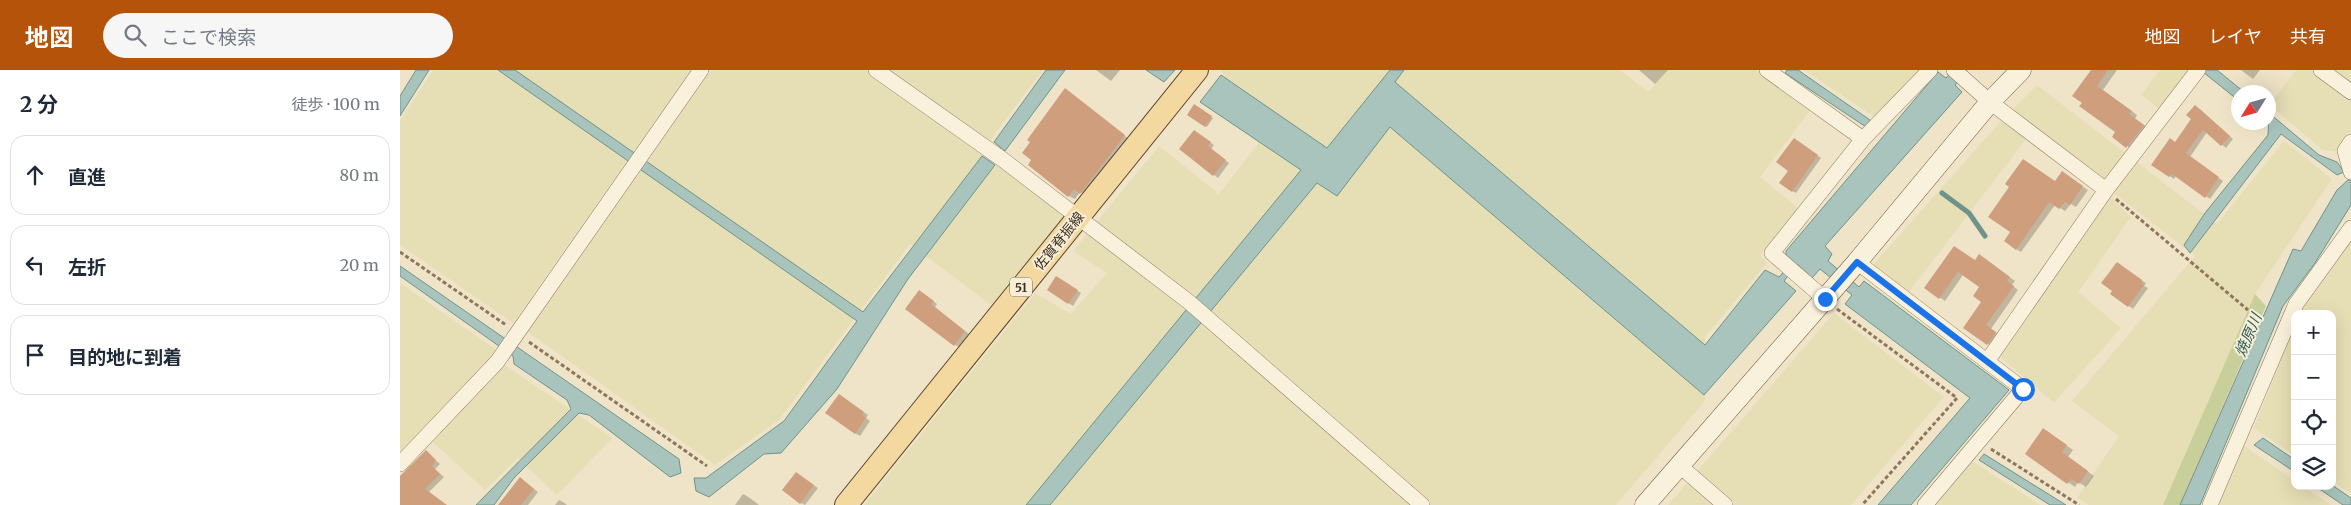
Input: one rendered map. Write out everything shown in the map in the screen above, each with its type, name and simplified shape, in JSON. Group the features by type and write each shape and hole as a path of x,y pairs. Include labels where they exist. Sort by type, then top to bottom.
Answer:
{"main road":[{"name":"佐賀脊振線","path":"846,505 1197,70"}],"street":[{"path":"400,464 503,353 701,70"},
{"path":"876,70 986,147 1189,302 1422,505"},
{"path":"1825,299 1772,253 1863,140 1930,70"},
{"path":"1954,70 1990,102 2106,190"},
{"path":"1645,505 1857,262 1990,102 2021,70"},
{"path":"1988,360 2106,190 2198,70"},
{"path":"2321,70 2351,92"},
{"path":"1771,71 1863,140"},
{"path":"2351,142 2345,151 2351,172"},
{"path":"2210,505 2296,304 2351,228"},
{"path":"1857,262 1988,360 2023,389 1925,505"},
{"path":"1680,466 1725,505"}],"path":[{"path":"2106,190 2248,310"},
{"path":"400,252 515,336 707,466"},
{"path":"1825,299 1956,398 1862,505"},
{"path":"1980,442 2079,505"}],"shaded area":[{"path":"433,70 691,70 513,323 400,245 400,121"},
{"path":"711,70 1043,70 981,152 1064,216 995,308 910,244 779,420 715,465 528,332"},
{"path":"1221,70 1620,70 1648,92 1668,70 1758,70 1811,109 1760,177 1799,209 1760,255 1767,263 1705,337 1705,401 1616,505 864,505 1035,293 1071,314 1107,273 1073,251 1159,146 1219,194 1258,144"},
{"path":"1804,70 1918,70 1876,118"},
{"path":"2160,70 2189,70 2161,110 2141,95"},
{"path":"2296,70 2351,70 2351,131 2335,152 2323,150 2276,111 2276,96"},
{"path":"2037,85 2217,224 2284,141 2332,179 2255,294 2163,505 2089,505 2077,498 2119,436 2072,401 2195,256 2033,130 1909,292 1873,265 2000,122"},
{"path":"2109,195 2131,217 2078,292 2121,328 2054,403 2000,357"},
{"path":"2351,238 2351,494 2336,484 2336,310 2302,310"},
{"path":"400,283 495,349 505,365 612,438 557,495 518,458 485,490 421,431 400,454"},
{"path":"1834,313 1944,397 1851,505 1668,505"},
{"path":"2291,335 2291,453 2254,428"},
{"path":"2243,445 2291,478 2291,490 2309,490 2331,505 2217,505"},
{"path":"1972,461 2040,505 1934,505"}],"green space":[{"path":"2255,294 2266,306 2180,505 2163,505"}],"water":[{"path":"416,70 429,70 400,116 400,96"},
{"path":"498,70 515,70 863,312 982,156 995,165 908,279 837,389 781,453 764,454 709,497 696,491 694,478 706,478 784,421 857,321"},
{"path":"1046,70 1065,70 1005,151 994,142"},
{"path":"1146,70 1175,70 1164,82"},
{"path":"1390,70 1404,70 1395,82 1705,345 1765,270 1779,277 1793,262 1786,255 1786,251 1938,72 1946,78 1953,70 1967,70 1955,85 1962,92 1825,246 1832,254 1828,261 1859,287 1864,281 2009,390 1911,505 1878,505 1970,398 1845,304 1852,295 1820,269 1812,278 1797,264 1784,281 1796,291 1704,395 1390,127 1337,196 1317,183 1050,505 1026,505 1301,170 1200,102 1221,75 1327,148"},
{"path":"1787,70 1798,70 1870,120 1866,127 1785,73"},
{"path":"2205,70 2217,70 2235,85 2231,85 2231,94 2203,72"},
{"path":"2276,119 2319,155 2337,162 2344,172 2337,175 2281,134 2190,253 2184,245 2205,213 2268,135 2268,130 2276,130"},
{"path":"2348,180 2351,180 2351,205 2315,263 2283,306 2200,505 2180,505 2293,249 2301,251 2337,190"},
{"path":"400,266 679,459 681,473 670,477 589,415 579,413 514,478 494,505 476,505 571,409 567,400 514,364 513,356 400,276"},
{"path":"2263,438 2291,457 2291,469 2254,445"},
{"path":"1984,454 2066,505 2050,505 1979,460"},
{"path":"2336,488 2351,498 2351,505 2343,505 2321,490 2336,490"}],"building":[{"path":"2091,70 2108,70 2097,86 2132,111 2129,114 2144,125 2126,148 2112,137 2115,132 2079,106 2082,103 2072,96"},
{"path":"1065,88 1125,135 1080,194 1074,189 1068,197 1028,165 1031,160 1022,153 1030,142 1027,140"},
{"path":"1194,104 1212,116 1205,127 1187,115"},
{"path":"2195,105 2230,136 2221,146 2203,130 2186,153 2219,177 2205,198 2172,174 2169,177 2151,165 2170,138 2175,142 2191,119 2186,115"},
{"path":"1194,130 1211,142 1208,146 1226,160 1213,176 1179,149"},
{"path":"1794,138 1818,155 1792,192 1779,183 1788,171 1776,162"},
{"path":"2023,159 2055,181 2062,171 2083,186 2070,205 2065,202 2059,209 2049,202 2016,250 2004,241 2010,232 1988,217 2009,187 2005,184"},
{"path":"1954,246 1975,260 1979,254 2010,277 2007,281 2014,286 1986,325 1996,332 1987,345 1963,328 1981,302 1973,296 1979,287 1958,272 1939,299 1924,288"},
{"path":"2117,262 2142,280 2141,282 2144,285 2128,307 2110,294 2112,291 2101,283"},
{"path":"1056,276 1078,290 1068,304 1047,290"},
{"path":"919,290 934,301 931,304 965,331 954,346 905,309"},
{"path":"839,394 864,412 862,415 866,418 855,434 825,413"},
{"path":"2043,428 2067,445 2062,452 2088,471 2079,484 2071,479 2067,484 2025,454"},
{"path":"426,450 436,460 432,466 440,474 425,489 447,505 400,505 400,476"},
{"path":"796,472 814,485 800,504 782,490"},
{"path":"520,477 534,489 521,505 498,505"}],"waterway":[{"path":"1942,193 1969,213 1985,236"}],"route":[{"path":"1825,299 1857,262 1988,360 2023,389"}],"water label":[{"name":"焼原川","path":"2248,335"}]}
